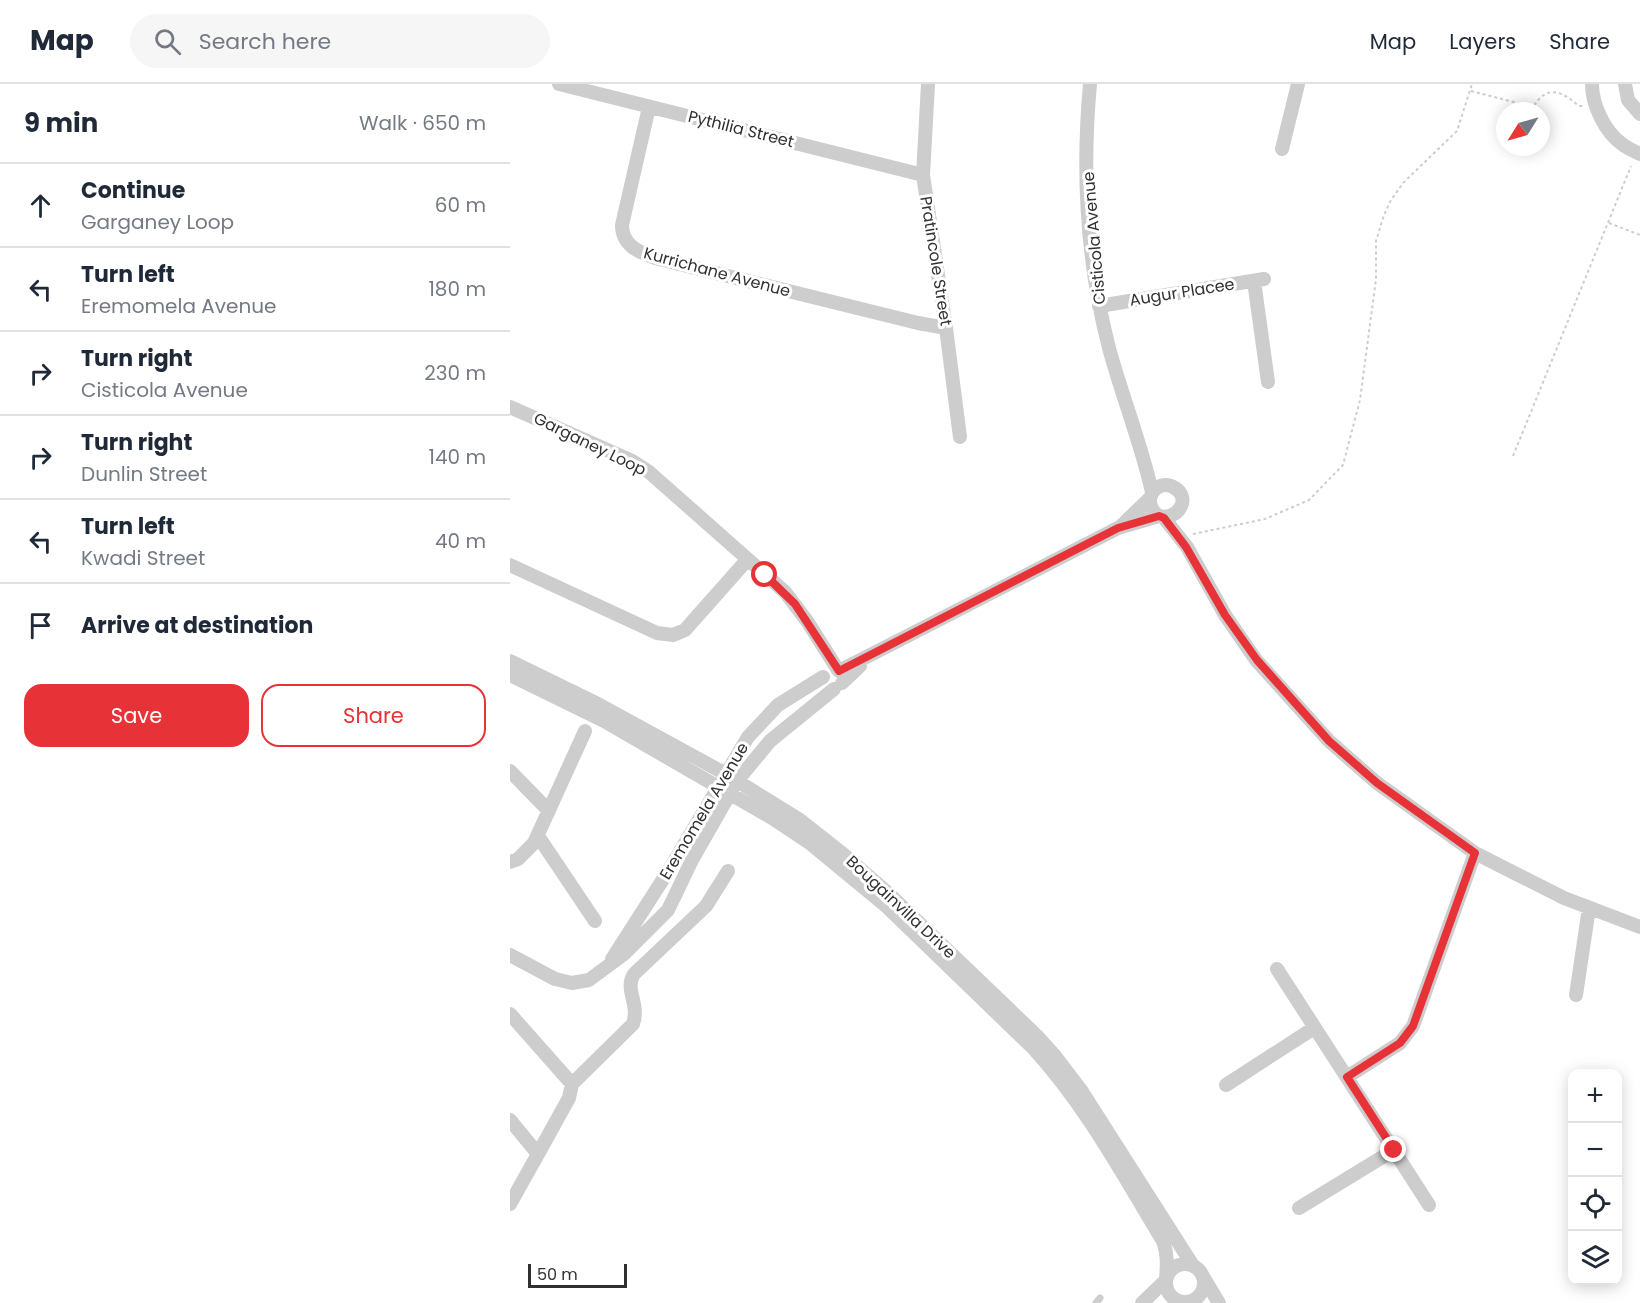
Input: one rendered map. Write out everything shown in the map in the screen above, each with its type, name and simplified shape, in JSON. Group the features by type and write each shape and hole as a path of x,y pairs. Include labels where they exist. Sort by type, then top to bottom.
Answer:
{"street":[{"name":"Pythilia Street","path":"561,84 923,175"},
{"name":"Pratincole Street","path":"928,84 923,175 960,437"},
{"name":"Cisticola Avenue","path":"1090,84 1087,172 1090,240 1099,306 1126,405 1144,457 1151,495"},
{"path":"1282,149 1298,84"},
{"path":"1592,84 1595,102 1612,134 1623,145 1638,153"},
{"path":"1625,84 1628,100 1640,114"},
{"name":"Kurrichane Avenue","path":"649,106 622,225 625,239 631,246 655,258 946,328"},
{"name":"Augur Placee","path":"1099,306 1259,280 1268,382"},
{"name":"Garganey Loop","path":"510,407 640,465 657,478 795,604 821,645 838,678"},
{"name":"Cisticola Avenue","path":"1144,457 1167,485"},
{"path":"1162,517 1175,515 1182,506 1178,489 1167,485 1156,488 1151,495 1151,509 1185,541 1225,615 1257,660 1329,741 1377,783 1475,853 1564,898 1640,927"},
{"name":"Eremomela Avenue","path":"1118,528 1151,495"},
{"path":"1179,511 1185,541"},
{"name":"Eremomela Avenue","path":"608,966 669,870 728,784 770,741 838,678 870,656 1118,528 1162,517"},
{"path":"510,565 657,633 673,635 679,634 693,622 747,560"},
{"name":"Garganey Loop","path":"821,645 823,675"},
{"name":"Bougainvilla Drive","path":"510,661 594,702 728,784"},
{"name":"Eremomela Avenue","path":"510,955 545,975 565,983 589,980 608,966 668,910 748,737 786,699 833,668 838,678"},
{"name":"Bougainvilla Drive","path":"510,675 800,820 1015,1022 1055,1056 1081,1090 1219,1303"},
{"path":"766,718 779,733"},
{"path":"510,862 526,853 538,836 585,731"},
{"path":"510,771 549,811"},
{"path":"538,836 595,921"},
{"path":"1347,1077 1400,1043 1413,1026 1475,853"},
{"path":"510,1204 569,1098 572,1084 633,1024 636,1010 630,983 634,974 706,906 728,871"},
{"path":"1576,995 1589,908"},
{"path":"1277,969 1429,1205"},
{"path":"510,1014 572,1084"},
{"name":"Bougainvilla Drive","path":"1015,1022 1104,1141 1163,1241 1168,1263 1166,1280 1168,1293 1180,1303 1197,1298 1204,1288 1203,1276"},
{"path":"1226,1085 1314,1028"},
{"path":"510,1120 538,1154"},
{"path":"1299,1208 1394,1150"},
{"path":"1142,1303 1166,1280 1175,1266 1192,1264"}],"path":[{"path":"1185,541 1264,519 1309,500 1343,465 1360,400 1376,279 1376,242 1384,215 1403,183 1457,131 1472,84"},
{"path":"1471,91 1533,107 1538,98 1550,91 1569,96 1579,106 1595,102"},
{"path":"1513,456 1638,153"},
{"path":"1608,222 1640,236"}],"route":[{"path":"765,575 795,604 839,671 1118,528 1159,516 1164,518 1186,547 1225,615 1257,660 1329,741 1377,783 1475,853 1413,1026 1400,1043 1347,1077 1394,1150"}]}
